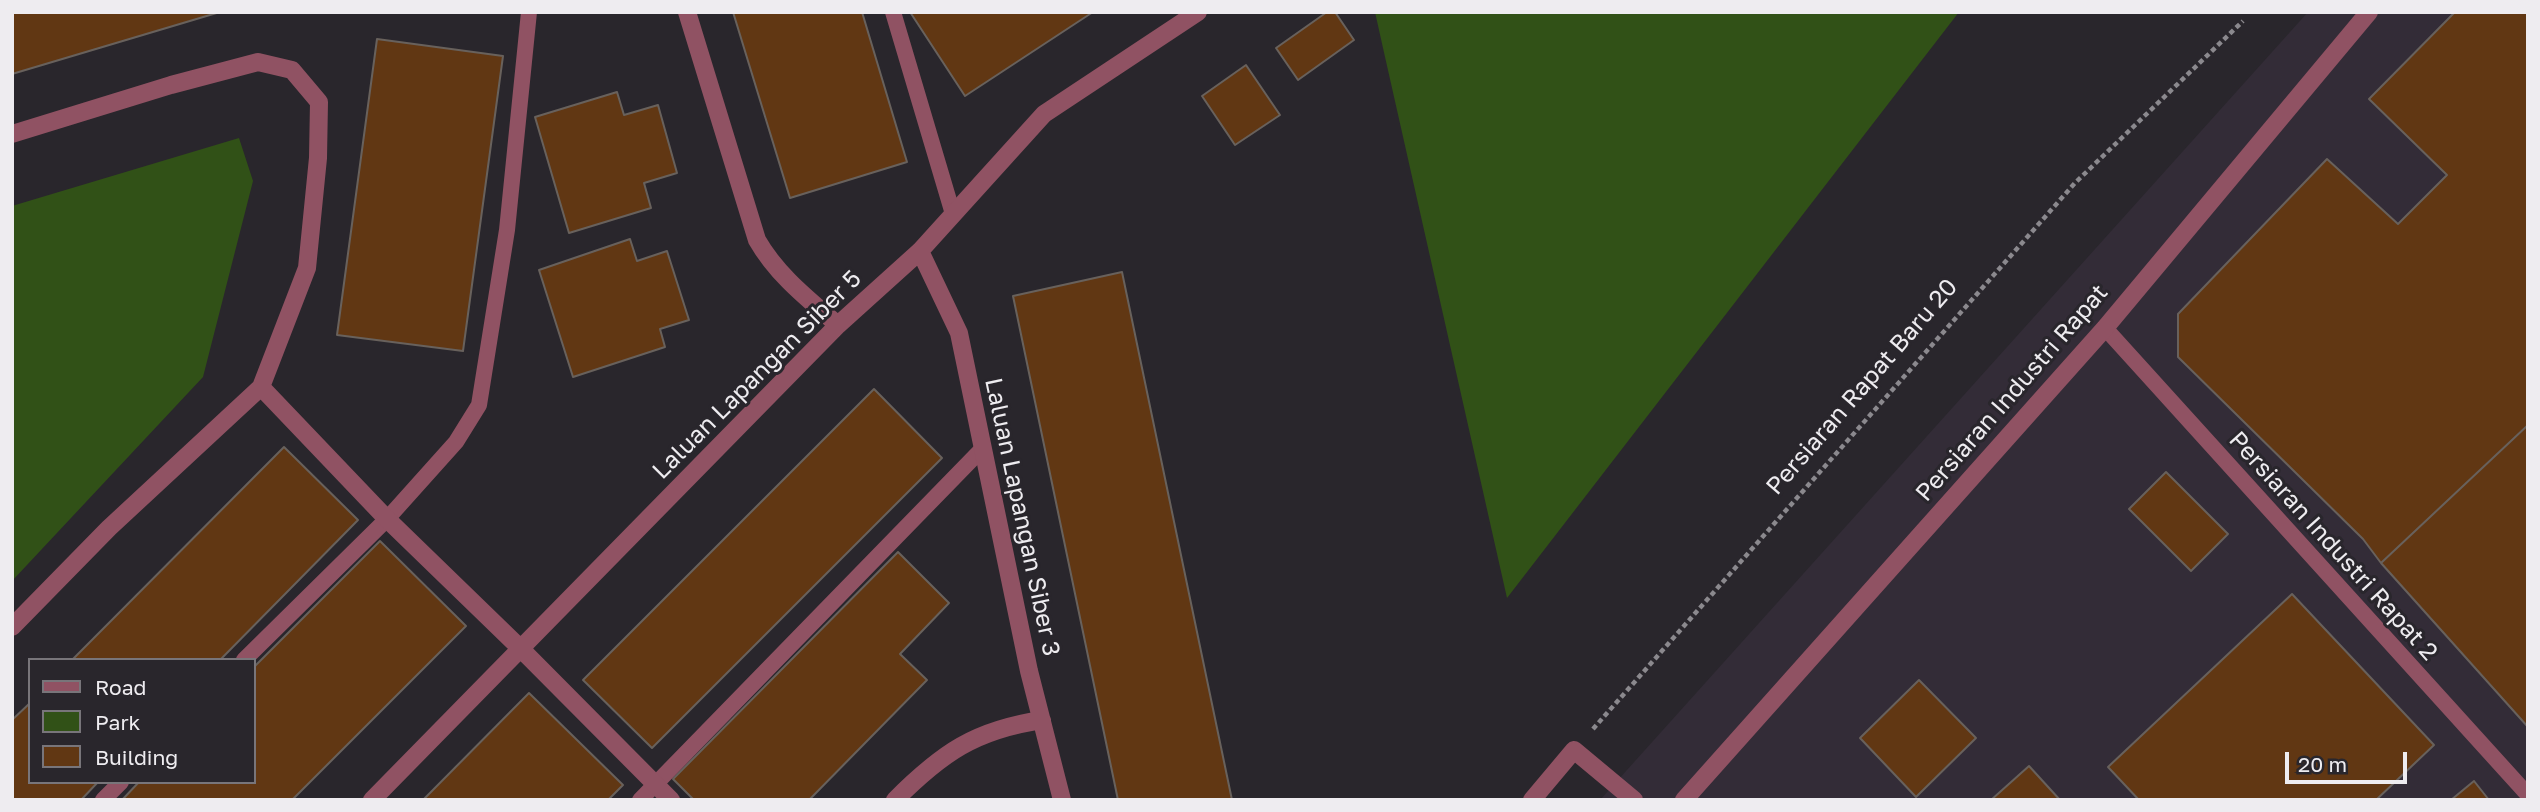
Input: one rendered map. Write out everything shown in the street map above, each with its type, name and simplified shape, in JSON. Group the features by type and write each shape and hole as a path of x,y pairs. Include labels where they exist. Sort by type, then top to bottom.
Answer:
{"street":[{"path":"687,12 757,240 769,261 788,281 838,325"},
{"name":"Laluan Lapangan Siber 5","path":"372,800 838,325 920,251 1044,114 1198,12"},
{"name":"Persiaran Industri Rapat","path":"1684,800 2105,328 2369,12"},
{"path":"12,134 171,85 258,62 292,71 319,102 318,158 307,268 261,387 109,528 12,627"},
{"name":"Laluan Lapangan Siber 3","path":"920,251 959,332 1029,671 1062,800"},
{"path":"261,387 387,519 671,800"},
{"path":"895,800 919,776 964,742 1011,725 1042,720"},
{"path":"1532,800 1574,750 1634,800"}],"lane":[{"path":"246,658 387,519 456,442 479,405 507,230 529,12"},
{"path":"893,12 953,214"},
{"name":"Persiaran Industri Rapat 2","path":"2105,328 2528,795"},
{"path":"640,800 983,448"},
{"path":"103,800 119,784"}],"path":[{"name":"Persiaran Rapat Baru 20","path":"1574,750 2075,183 2243,21"}],"shaded area":[{"path":"2308,12 2528,12 2528,800 1600,800"}],"green space":[{"path":"1375,12 1959,12 1507,598 1383,48"},
{"path":"239,138 253,181 203,377 12,581 12,206"}],"building":[{"path":"12,12 220,12 12,74"},
{"path":"733,12 862,12 907,162 790,198"},
{"path":"910,12 1093,12 965,96"},
{"path":"1327,12 1335,12 1354,40 1298,80 1276,48"},
{"path":"2455,12 2528,12 2528,425 2381,563 2363,539 2178,357 2178,314 2327,159 2398,224 2447,175 2369,99"},
{"path":"377,39 503,56 463,351 337,335"},
{"path":"1246,65 1280,115 1235,145 1202,96"},
{"path":"617,92 624,115 658,105 677,173 644,183 651,208 569,233 535,117"},
{"path":"630,239 637,261 667,251 689,320 660,329 665,347 573,377 539,270"},
{"path":"1122,272 1232,800 1118,800 1013,296"},
{"path":"874,389 942,458 652,748 583,680"},
{"path":"2528,425 2528,727 2381,563"},
{"path":"284,447 358,520 222,658 74,658"},
{"path":"2166,472 2228,534 2191,571 2129,509"},
{"path":"380,541 466,626 292,800 122,800 137,784 256,784 256,665"},
{"path":"898,552 949,603 900,654 927,680 809,800 694,800 673,779"},
{"path":"2292,594 2434,745 2376,800 2139,800 2108,767"},
{"path":"1919,680 1976,738 1916,797 1860,738"},
{"path":"529,693 623,785 608,800 423,800"},
{"path":"28,705 28,784 96,784 81,800 12,800 12,720"},
{"path":"2029,766 2060,800 1991,800"},
{"path":"2474,781 2489,800 2451,800"}]}
